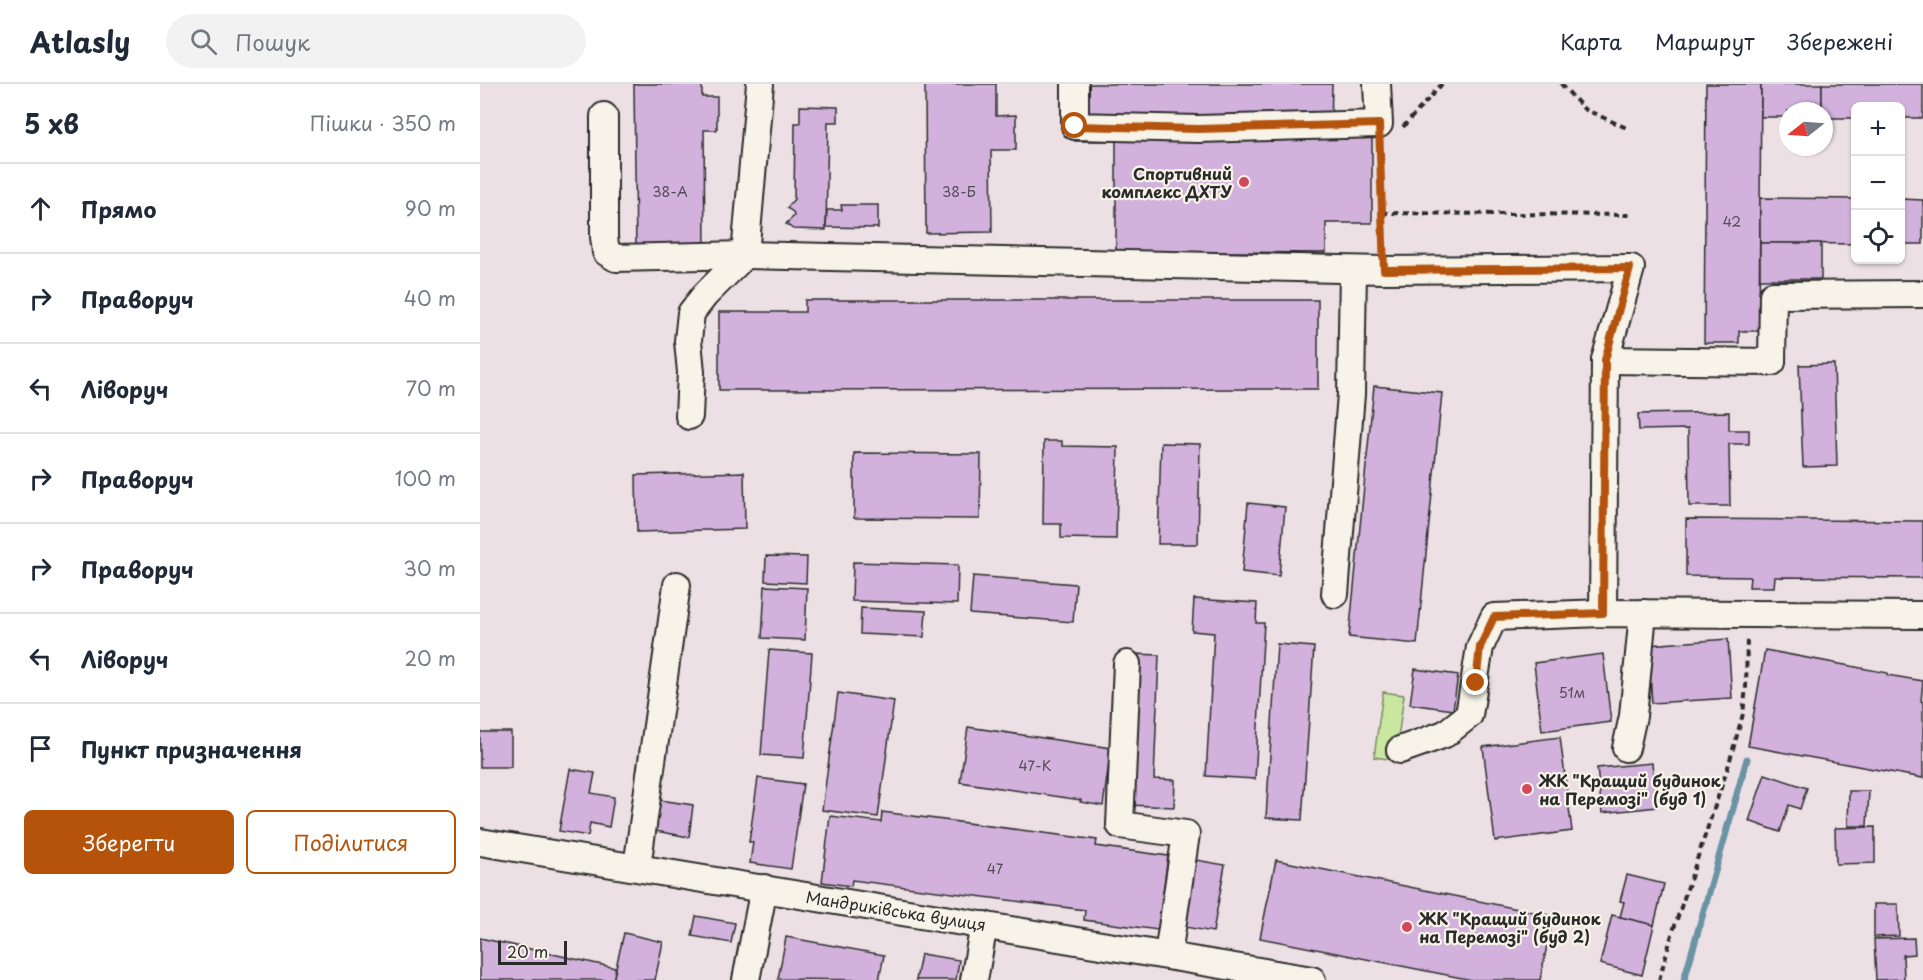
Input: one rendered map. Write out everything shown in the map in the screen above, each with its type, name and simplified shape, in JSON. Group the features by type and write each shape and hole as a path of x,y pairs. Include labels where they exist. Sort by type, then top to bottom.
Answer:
{"street":[{"path":"689,416 691,372 687,341 691,313 745,255 760,84"},
{"path":"1075,84 1075,126 1387,134 1377,84"},
{"path":"604,116 604,237 606,252 616,258 745,255 1353,270 1630,268 1605,360 1603,613"},
{"path":"1335,594 1351,394 1353,270"},
{"path":"1605,360 1772,362 1773,294 1923,294"},
{"path":"637,867 677,585"},
{"path":"1400,750 1445,734 1469,715 1480,647 1494,617 1603,613 1921,615"},
{"path":"1626,748 1633,716 1643,613"},
{"path":"1127,664 1120,825 1186,834 1168,955"},
{"name":"Мандриківська вулиця","path":"480,842 1312,980"},
{"path":"746,980 764,888"},
{"path":"974,980 984,925"}],"path":[{"path":"1384,270 1380,151 1387,134 1442,84"},
{"path":"1561,84 1584,109 1629,129"},
{"path":"1380,151 1387,134"},
{"path":"1382,213 1630,215"},
{"path":"1659,980 1743,714 1746,687 1747,614"}],"green space":[{"path":"1383,692 1404,695 1395,760 1374,757"}],"building":[{"path":"634,84 702,84 702,97 717,97 717,130 704,130 705,252 636,253"},
{"path":"925,84 996,84 996,116 1016,115 1016,150 991,150 992,232 926,233"},
{"name":"Спортивний комплекс ДХТУ","path":"1076,84 1332,84 1331,130 1372,130 1372,223 1326,223 1326,253 1116,251 1116,141 1075,141"},
{"path":"1706,84 1761,84 1759,331 1739,331 1739,343 1704,343"},
{"path":"1761,84 1822,84 1822,102 1779,102 1779,117 1761,117"},
{"path":"1822,84 1923,84 1923,118 1905,118 1905,102 1851,102 1851,118 1833,118 1833,102 1822,102"},
{"path":"800,106 838,107 838,122 828,122 826,230 793,229 786,224 794,216 793,212 787,208 794,199 795,123 800,123"},
{"path":"1760,198 1851,199 1851,244 1760,243"},
{"path":"1905,199 1923,200 1923,244 1905,244"},
{"path":"841,205 878,205 878,228 826,227 827,210 842,210"},
{"path":"1760,243 1821,243 1821,279 1760,279"},
{"path":"805,300 1318,300 1318,389 719,390 719,312 805,312"},
{"path":"1834,364 1837,466 1803,467 1799,365"},
{"path":"1374,386 1442,393 1417,644 1349,637"},
{"path":"1729,412 1729,430 1749,430 1749,444 1729,444 1730,506 1689,506 1688,429 1639,430 1638,414"},
{"path":"1044,441 1062,441 1062,446 1118,447 1116,539 1061,538 1061,524 1043,524"},
{"path":"1161,443 1200,444 1198,544 1158,544"},
{"path":"854,453 981,454 980,519 854,518"},
{"path":"744,472 745,529 637,532 636,475"},
{"path":"1248,503 1285,507 1279,576 1242,572"},
{"path":"1686,519 1923,521 1923,578 1775,577 1774,587 1749,587 1750,577 1686,576"},
{"path":"766,556 807,557 806,583 765,581"},
{"path":"853,562 958,565 957,604 852,601"},
{"path":"973,576 1076,584 1073,622 970,614"},
{"path":"765,586 807,588 805,640 762,638"},
{"path":"1194,599 1257,603 1256,623 1264,623 1255,779 1206,776 1214,633 1192,631"},
{"path":"861,608 926,611 924,637 860,634"},
{"path":"1728,639 1732,698 1652,703 1648,645"},
{"path":"1277,644 1314,647 1302,820 1266,818"},
{"path":"769,650 812,653 804,758 761,755"},
{"path":"1765,650 1923,681 1921,701 1923,702 1923,778 1748,746"},
{"path":"1134,654 1159,655 1154,779 1175,780 1174,807 1128,805"},
{"path":"1603,654 1611,722 1542,731 1534,663"},
{"path":"1415,669 1458,675 1453,710 1410,704"},
{"path":"838,693 894,701 878,817 822,810"},
{"path":"968,727 1111,748 1103,806 1080,802 1081,800 960,782"},
{"path":"480,732 511,732 511,767 480,767"},
{"name":"ЖК \"Кращий будинок на Перемозі\" (буд 1)","path":"1560,737 1572,831 1495,841 1483,747"},
{"path":"1652,763 1657,807 1602,813 1597,768"},
{"path":"570,769 595,773 591,793 614,797 609,827 590,823 588,836 559,831"},
{"path":"1765,774 1807,788 1800,809 1789,805 1780,832 1749,821"},
{"path":"758,778 803,784 791,869 750,863 753,842 749,842"},
{"path":"1849,791 1869,791 1867,826 1848,826"},
{"path":"660,800 693,805 689,837 655,831"},
{"path":"882,812 1097,840 1096,846 1168,856 1158,930 1084,920 1085,910 852,880 851,886 822,882 830,816 881,822"},
{"path":"1875,827 1875,863 1836,864 1835,828"},
{"path":"1190,859 1225,865 1213,932 1179,926"},
{"name":"ЖК \"Кращий будинок на Перемозі\" (буд 2)","path":"1276,860 1553,916 1540,980 1472,980 1260,938"},
{"path":"1627,875 1664,884 1654,925 1620,917 1624,902 1620,901"},
{"path":"1874,904 1898,904 1899,936 1874,937"},
{"path":"1612,915 1654,925 1642,975 1600,964"},
{"path":"696,916 735,923 731,943 692,936"},
{"path":"624,933 663,942 655,980 613,980"},
{"path":"786,937 884,955 879,980 778,979"},
{"path":"480,938 616,968 613,980 480,980"},
{"path":"1914,938 1915,954 1903,955 1904,979 1876,980 1874,939"},
{"path":"921,954 959,960 956,980 916,980"}],"waterway":[{"path":"1684,980 1747,759"}],"place":[{"name":"Спортивний комплекс ДХТУ","path":"1244,182"},
{"name":"ЖК \"Кращий будинок на Перемозі\" (буд 1)","path":"1527,789"},
{"name":"ЖК \"Кращий будинок на Перемозі\" (буд 2)","path":"1407,927"}],"route":[{"path":"1075,126 1198,129 1379,124 1384,270 1630,268 1605,360 1603,613 1494,617 1480,647 1476,683"}]}
